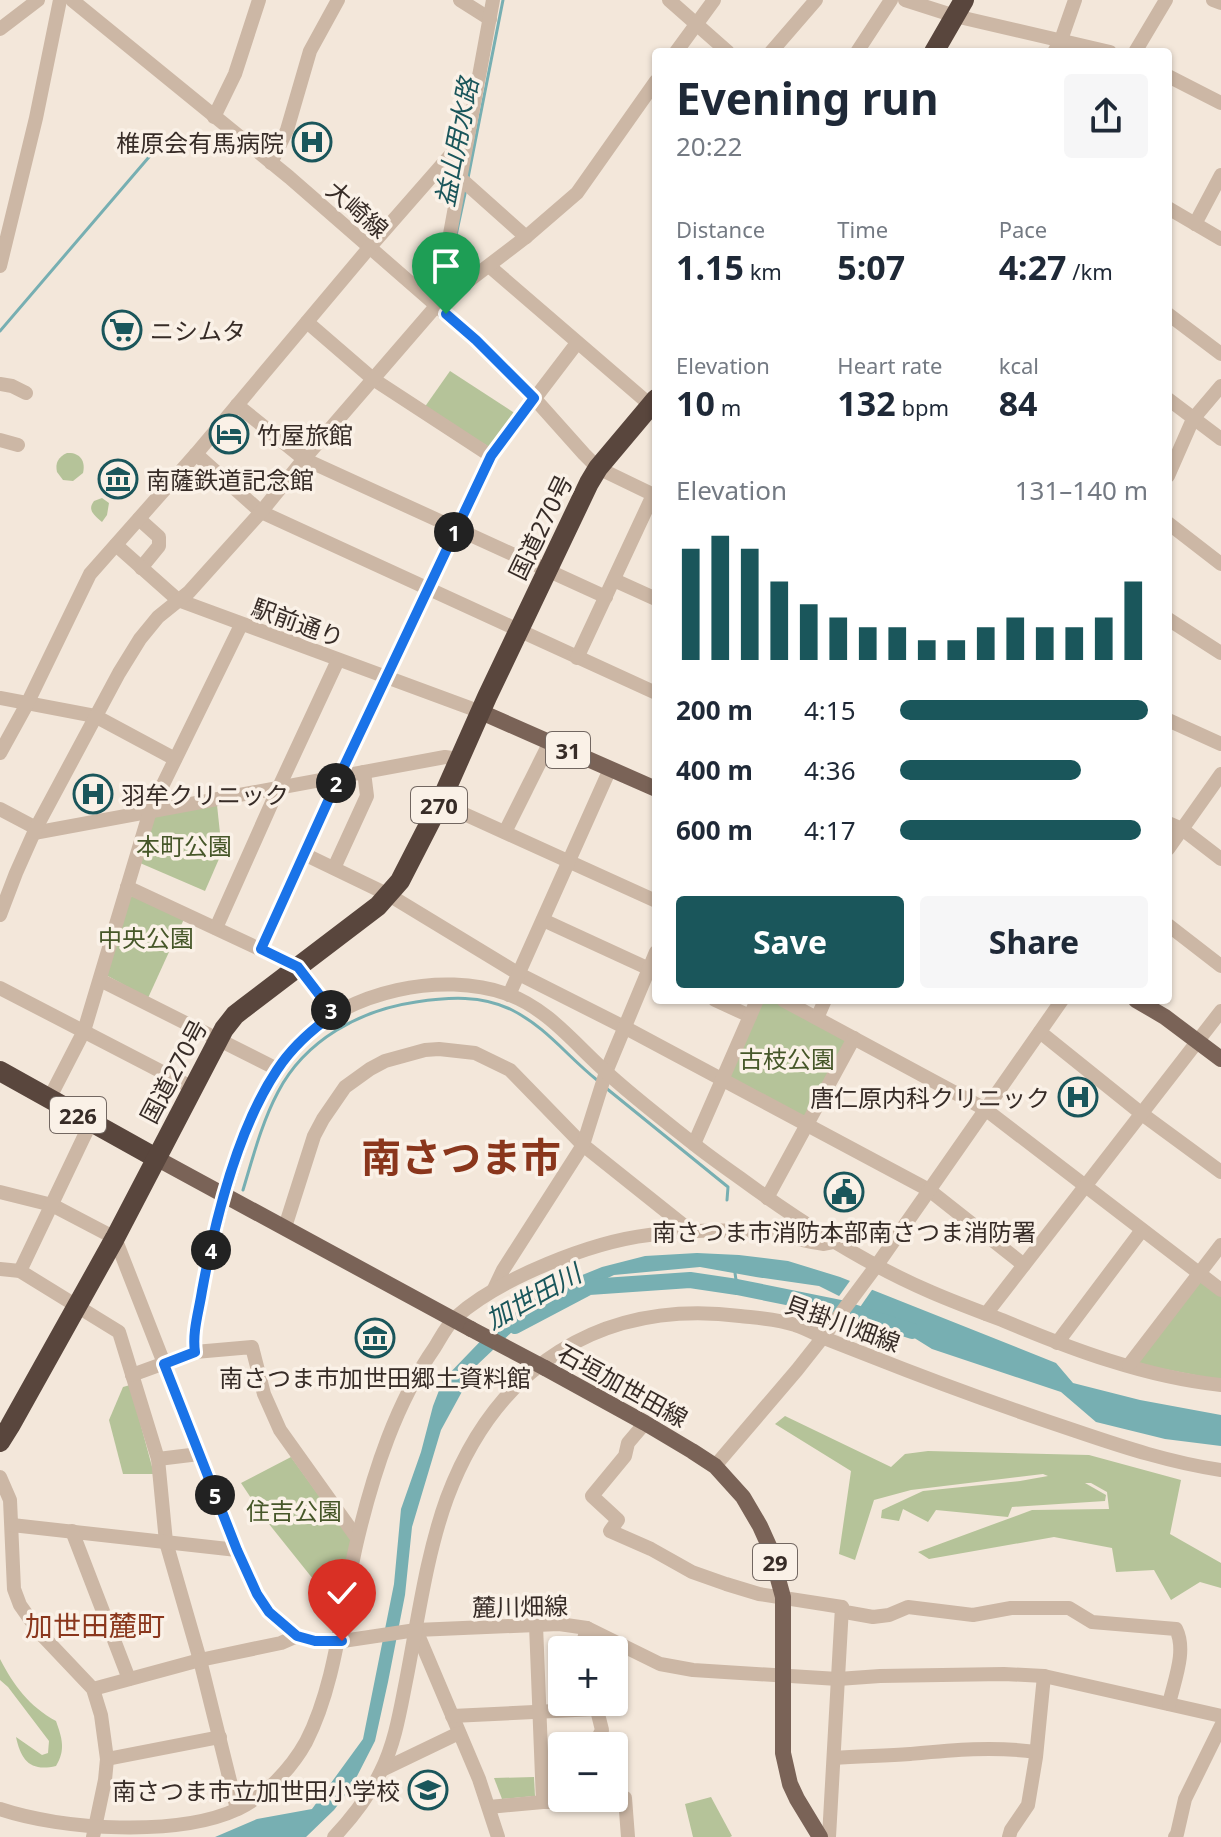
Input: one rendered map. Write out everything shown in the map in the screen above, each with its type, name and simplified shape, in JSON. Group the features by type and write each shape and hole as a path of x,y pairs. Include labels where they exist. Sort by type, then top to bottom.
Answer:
{"highway":[{"path":"936,48 960,8"},
{"name":"国道270号","path":"0,1442 115,1238 219,1039 235,1015 389,895 410,865 589,483 598,468 652,407"},
{"name":"226","path":"0,1071 156,1158"}],"main road":[{"name":"31","path":"481,712 652,787"},
{"path":"1143,1004 1221,1059"},
{"name":"石垣加世田線","path":"156,1158 645,1423 715,1466 743,1497 760,1526 779,1576 784,1618 783,1753 790,1784 820,1837"}],"street":[{"path":"0,29 38,0"},
{"path":"0,266 36,118 60,0"},
{"name":"大崎線","path":"72,0 271,163 437,305 534,398 598,468"},
{"path":"214,117 235,74 259,0"},
{"path":"271,163 287,130 310,51 338,0"},
{"path":"460,0 490,19"},
{"path":"437,305 436,288 466,183 468,135 493,0"},
{"path":"669,0 723,48"},
{"path":"679,48 714,0"},
{"path":"774,48 816,0"},
{"path":"860,48 891,0"},
{"path":"905,0 960,8 1058,46 1075,0"},
{"path":"1137,48 1166,0"},
{"path":"1213,0 1221,3"},
{"path":"1172,78 1221,103"},
{"path":"0,915 35,830 140,639 158,617 189,592 261,512 437,305 526,237 577,193 652,87"},
{"path":"0,753 90,574 468,135"},
{"path":"1195,224 1221,175"},
{"path":"466,183 526,237"},
{"path":"1172,210 1221,239"},
{"path":"489,266 652,403"},
{"path":"1172,317 1221,354"},
{"path":"307,322 373,379 491,456"},
{"path":"261,949 491,456 577,343"},
{"path":"0,384 26,393"},
{"path":"1172,467 1193,419 1221,386"},
{"path":"1172,402 1221,439"},
{"path":"237,405 304,459 606,597"},
{"path":"0,440 18,445"},
{"path":"196,454 261,512 652,691"},
{"path":"598,468 652,495"},
{"path":"577,658 652,500"},
{"path":"139,519 159,537 159,546 141,568"},
{"path":"1172,526 1221,564"},
{"name":"駅前通り","path":"116,545 178,600 481,712"},
{"path":"614,580 652,597"},
{"path":"1172,622 1221,653"},
{"path":"49,1099 84,1031 150,811 241,625"},
{"path":"216,928 338,660"},
{"path":"0,698 95,716 175,759"},
{"path":"1172,722 1221,744"},
{"path":"505,832 550,742"},
{"path":"0,809 35,830 445,757 459,759"},
{"path":"509,995 610,769"},
{"path":"334,868 367,796 364,772"},
{"path":"1221,774 1175,826 1221,859"},
{"path":"440,803 652,899"},
{"path":"304,854 389,895 519,974 929,1190 1024,1265"},
{"path":"127,887 298,967 334,1014"},
{"path":"494,1289 583,1145 603,1079 652,971 543,920"},
{"path":"1172,928 1221,966"},
{"path":"100,980 277,1069"},
{"path":"195,1352 194,1334 207,1265 256,1107 277,1069 300,1040 334,1014 385,993 459,984 509,995 556,1023 603,1079 767,1198 874,1269 1057,1343 1163,1375 1221,1385"},
{"path":"0,988 193,1088"},
{"path":"724,1004 750,1016"},
{"path":"694,1144 755,1004"},
{"path":"791,1004 985,1109 1221,1290"},
{"path":"817,1018 823,1004"},
{"path":"715,1466 825,1335 1059,1004"},
{"path":"986,1314 1221,1011"},
{"path":"1040,1032 1142,1114 1221,1172"},
{"path":"767,1198 854,1038"},
{"path":"282,1226 314,1136 345,1087 385,1061 439,1049 475,1053 510,1070 583,1145 692,1232"},
{"path":"20,1271 91,1122"},
{"path":"0,1192 52,1205 115,1238 257,1594 269,1612 297,1636 281,1643 200,1660 93,1689"},
{"path":"1057,1343 1142,1230"},
{"path":"0,1809 94,1832 170,1828 237,1809 277,1780 301,1750 317,1716 339,1641 357,1538 381,1457 404,1400 415,1377 454,1319 494,1289 585,1251 648,1235 749,1231 824,1244 834,1242"},
{"path":"1129,1365 1221,1245"},
{"path":"0,1269 20,1271 119,1332 158,1459 166,1542 200,1660 237,1809"},
{"name":"貝掛川畑線","path":"334,1837 364,1801 382,1770 397,1728 413,1631 446,1501 470,1446 519,1382 572,1343 597,1331 645,1317 681,1313 726,1314 796,1325 1033,1417 1133,1450 1221,1470"},
{"path":"132,1375 195,1352 252,1347 264,1394 280,1430 357,1538"},
{"path":"645,1423 628,1443 625,1456 592,1496 618,1520 610,1531 692,1572 759,1594 842,1607 845,1612 873,1617 889,1615 908,1607 973,1615 1011,1608 1069,1608 1092,1622 1176,1629 1181,1640 1179,1662 1169,1704"},
{"path":"158,1459 199,1454"},
{"path":"0,1477 10,1500 14,1589 20,1605 39,1632 93,1689 107,1759 94,1832"},
{"path":"12,1525 237,1550"},
{"path":"72,1531 129,1679"},
{"path":"829,1837 842,1607"},
{"name":"麓川畑線","path":"297,1636 315,1641 339,1641 413,1631 559,1624 587,1628 660,1664 693,1670 838,1679 1004,1674 1044,1676 1221,1716"},
{"path":"536,1625 543,1802"},
{"path":"585,1636 587,1628"},
{"path":"413,1631 452,1716 498,1837"},
{"path":"1009,1837 1028,1805 1044,1676"},
{"path":"452,1716 548,1711"},
{"path":"1175,1837 1185,1799 1221,1726"},
{"path":"382,1770 459,1733"},
{"path":"107,1759 220,1737"},
{"path":"834,1758 965,1749 1036,1752"},
{"path":"489,1807 548,1802"},
{"path":"626,1812 628,1837"}],"green space":[{"path":"450,371 516,414 491,448 424,408"},
{"path":"67,453 78,455 83,464 83,473 73,481 63,480 57,472 58,461"},
{"path":"102,498 109,503 102,522 91,507 94,501"},
{"name":"本町公園","path":"217,805 222,852 205,891 140,863 156,815"},
{"name":"中央公園","path":"134,896 184,919 148,998 106,975 129,897"},
{"name":"古枝公園","path":"760,1004 782,1004 847,1042 807,1115 802,1116 730,1079 729,1075"},
{"path":"1203,1282 1221,1296 1221,1380 1138,1364 1196,1283"},
{"path":"130,1385 154,1474 123,1474 109,1420 123,1387"},
{"path":"785,1416 891,1467 905,1454 928,1451 1089,1455 1181,1480 1170,1534 1221,1563 1221,1588 1200,1582 1171,1600 1154,1570 1116,1572 1112,1548 1054,1537 929,1559 918,1552 1032,1510 1109,1509 1107,1492 1091,1483 1085,1483 1106,1495 1105,1501 1012,1507 1008,1517 936,1510 928,1522 903,1509 899,1521 881,1518 882,1510 923,1491 1048,1476 1043,1474 911,1490 874,1500 855,1560 839,1554 851,1471 775,1424"},
{"name":"住吉公園","path":"291,1457 352,1541 341,1595 335,1594 333,1604 265,1519 241,1483"},
{"path":"0,1659 23,1694 56,1721 62,1744 56,1766 33,1766 24,1758 16,1737 42,1755 48,1753 49,1741 0,1680"},
{"path":"534,1777 535,1796 502,1799 494,1778"},
{"path":"711,1797 732,1836 693,1837 685,1804"}],"water":[{"path":"697,1253 788,1261 840,1277 1056,1363 1073,1383 1140,1400 1221,1415 1221,1446 1165,1439 1096,1422 1061,1392 932,1349 879,1316 819,1286 700,1267 614,1275 547,1307 514,1330 476,1366 441,1430 412,1527 405,1595 375,1741 352,1786 334,1810 306,1837 215,1837 257,1819 312,1809 363,1739 394,1584 401,1509 443,1380 496,1325 565,1282 602,1267 645,1256"}],"pier":[{"path":"852,1278 874,1287 858,1310 837,1299"}],"waterway":[{"name":"益山用水路","path":"468,178 503,0"},
{"path":"0,331 149,157"},
{"name":"益山用水路","path":"444,291 466,189"},
{"path":"243,1190 267,1115 289,1074 303,1057 336,1030 375,1012 441,999 465,998 501,1005 536,1025 597,1080"},
{"path":"606,1088 728,1187 727,1200"},
{"path":"735,1273 737,1287"},
{"name":"加世田川","path":"515,1326 589,1287 690,1280 841,1308 912,1331"}],"place":[{"name":"椎原会有馬病院","path":"312,142"},
{"name":"ニシムタ","path":"122,330"},
{"name":"竹屋旅館","path":"229,434"},
{"name":"南薩鉄道記念館","path":"118,479"},
{"name":"羽牟クリニック","path":"93,794"},
{"name":"唐仁原内科クリニック","path":"1078,1097"},
{"name":"南さつま市消防本部南さつま消防署","path":"844,1192"},
{"name":"南さつま市加世田郷土資料館","path":"375,1338"},
{"name":"南さつま市立加世田小学校","path":"428,1790"}],"district":[{"name":"南さつま市","path":"461,1156"},
{"name":"加世田麓町","path":"95,1625"}],"route":[{"path":"342,1641 315,1641 297,1636 269,1612 257,1594 164,1364 195,1352 194,1334 207,1265 227,1186 256,1107 277,1069 300,1040 334,1014 298,967 261,949 491,456 534,398 446,314"}]}
